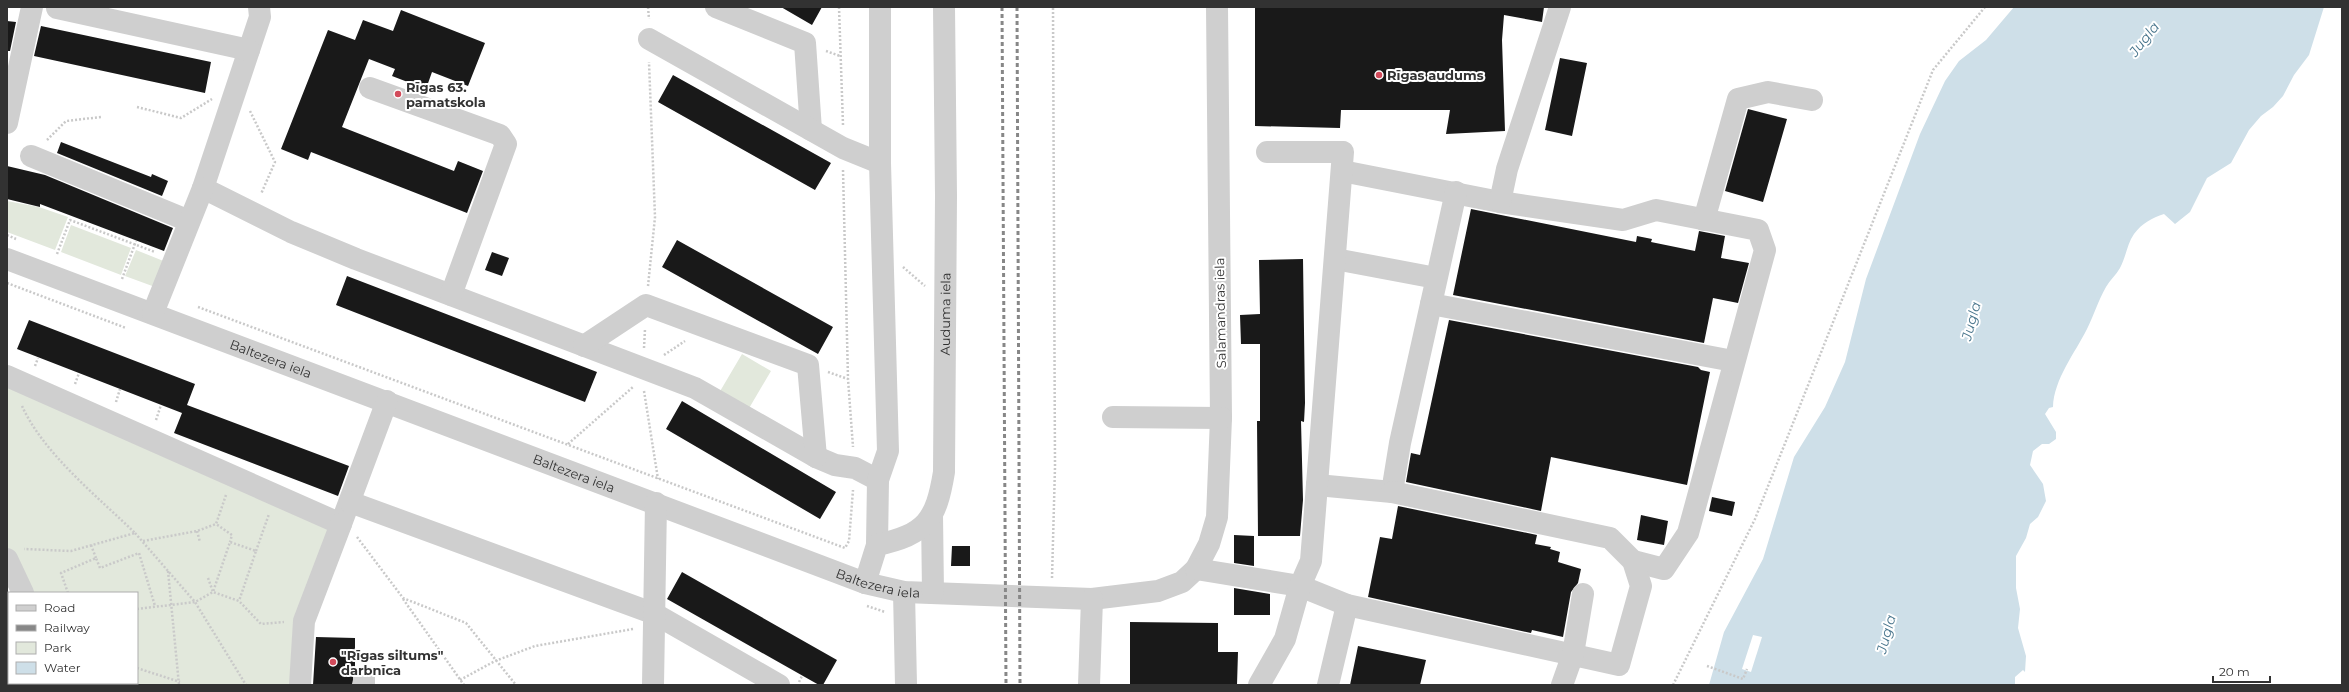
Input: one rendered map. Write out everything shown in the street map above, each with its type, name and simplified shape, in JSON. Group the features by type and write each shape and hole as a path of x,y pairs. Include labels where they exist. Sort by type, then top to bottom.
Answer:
{"street":[{"path":"7,123 32,7"},
{"path":"153,313 203,188 260,17 259,7"},
{"path":"716,7 805,43 811,130"},
{"path":"865,583 877,546 878,480 888,451 880,163 880,7"},
{"name":"Auduma iela","path":"877,546 899,541 920,531 932,515 940,496 944,472 944,7"},
{"name":"Salamandras iela","path":"1158,591 1182,582 1196,570 1209,544 1217,517 1221,418 1217,7"},
{"path":"1500,202 1507,169 1560,7"},
{"path":"56,8 249,50"},
{"path":"649,39 843,148 880,163"},
{"path":"370,88 500,135 506,144 451,295"},
{"path":"1704,220 1738,99 1768,92 1812,100"},
{"path":"1259,685 1285,639 1300,586 1311,561 1343,152 1267,152"},
{"path":"31,156 189,221"},
{"path":"1342,171 1456,192 1500,202 1624,220 1656,210 1758,230 1765,250 1733,361 1688,533 1664,569 1633,561"},
{"path":"203,188 291,232 356,259 695,388 816,456 834,465 855,468 878,480"},
{"path":"1392,492 1400,443 1456,192"},
{"name":"Baltezera iela","path":"7,259 387,401 865,583 904,592 1092,599 1158,591"},
{"path":"1335,259 1436,278"},
{"path":"1430,304 1733,361"},
{"path":"584,346 646,305 808,365 816,456"},
{"path":"8,376 341,524"},
{"path":"300,685 304,621 387,401"},
{"path":"1113,417 1221,418"},
{"path":"1196,570 1300,586 1347,605 1619,665 1641,586 1633,561 1610,538 1392,492 1317,485"},
{"path":"350,502 655,621 780,685"},
{"path":"653,685 656,503"},
{"path":"932,515 933,593"},
{"path":"14,554 22,592"},
{"path":"904,592 906,685"},
{"path":"1562,685 1573,654 1583,594"},
{"path":"1088,685 1092,599"},
{"path":"1328,685 1347,605"}],"path":[{"path":"648,7 655,217 650,274"},
{"path":"190,304 844,548 850,541 855,468 848,379 839,7"},
{"path":"1052,597 1055,467 1053,7"},
{"path":"1673,685 1755,519 1933,70 1985,7"},
{"path":"137,107 181,118 211,99 235,92 275,162 253,213"},
{"path":"31,156 66,121 101,117"},
{"path":"58,254 72,216"},
{"path":"70,220 174,259"},
{"path":"7,235 21,241"},
{"path":"122,279 136,241"},
{"path":"883,250 945,303"},
{"path":"50,252 65,257"},
{"path":"115,276 128,281"},
{"path":"643,368 642,378 658,478 656,503"},
{"path":"8,376 29,422 44,443 136,533 195,602 246,685"},
{"path":"142,541 197,531 216,524 233,477"},
{"path":"239,600 276,495"},
{"path":"138,609 195,602 213,592 232,535 216,524"},
{"path":"341,524 352,530 403,598 464,685"},
{"path":"197,531 200,542"},
{"path":"14,554 71,551 136,533"},
{"path":"230,542 256,551"},
{"path":"91,545 100,568 139,553 155,607"},
{"path":"68,592 61,573 96,558"},
{"path":"138,668 179,684 168,571"},
{"path":"208,578 213,592"},
{"path":"213,592 239,600 261,624 304,621"},
{"path":"403,598 466,623 495,661 516,685"},
{"path":"460,680 495,661 535,646 628,629 655,621"},
{"path":"1707,666 1743,678 1747,669"}],"green space":[{"path":"7,201 39,207 68,217 55,250 7,232"},
{"path":"71,225 131,248 121,275 61,252"},
{"path":"136,250 166,262 155,287 125,276"},
{"path":"742,354 771,371 748,410 719,393"},
{"path":"7,383 333,527 295,685 71,685 138,684 138,592 29,592 8,548"}],"water":[{"name":"Jugla","path":"2014,7 2324,7 2309,55 2294,75 2283,96 2273,107 2261,116 2249,130 2231,163 2207,178 2190,212 2175,224 2164,214 2151,219 2134,234 2120,268 2106,287 2087,329 2061,376 2054,397 2053,407 2049,408 2045,414 2056,432 2056,439 2049,444 2042,444 2033,451 2030,465 2043,484 2046,501 2038,517 2030,524 2026,538 2016,556 2016,588 2020,609 2018,628 2026,656 2025,672 2023,670 2015,677 2015,685 1709,685 1724,632 1763,559 1794,457 1825,407 1845,362 1866,279 1920,134 1945,81 1959,61 1986,40"}],"pier":[{"path":"1753,635 1762,637 1751,672 1742,669"}],"building":[{"path":"781,7 822,7 812,25"},
{"name":"Rīgas audums","path":"1255,7 1544,7 1542,22 1504,15 1502,40 1505,131 1446,134 1450,110 1341,110 1340,128 1255,126"},
{"path":"401,10 485,43 468,86 432,72 426,89 392,76 395,69 369,59 342,127 454,171 458,161 483,171 467,213 311,152 308,160 281,149 328,30 355,40 363,20 393,31"},
{"path":"7,21 16,22 10,51 7,51"},
{"path":"41,26 211,62 205,93 34,56"},
{"path":"1560,58 1587,63 1572,136 1545,130"},
{"path":"673,75 831,163 815,190 658,102"},
{"path":"1748,109 1787,119 1763,202 1725,191"},
{"path":"61,142 151,177 152,174 168,181 162,196 57,153"},
{"path":"7,166 45,175 173,228 164,251 40,204 40,207 7,199"},
{"path":"1471,209 1636,242 1637,236 1652,239 1651,242 1695,251 1699,231 1725,236 1721,258 1749,263 1738,303 1713,298 1704,343 1453,295"},
{"path":"677,240 833,327 818,354 662,267"},
{"path":"492,252 509,258 502,276 485,270"},
{"path":"1303,259 1305,403 1304,422 1301,421 1303,500 1300,536 1258,536 1257,421 1260,421 1260,344 1241,344 1240,315 1260,314 1259,260"},
{"path":"347,276 597,372 585,402 336,305"},
{"path":"29,320 195,384 187,405 349,466 338,496 174,433 182,413 17,349"},
{"path":"1449,320 1698,367 1701,370 1710,372 1687,485 1551,457 1541,511 1406,482 1411,453 1420,455"},
{"path":"682,401 836,492 820,519 666,429"},
{"path":"1712,497 1735,502 1732,516 1709,511"},
{"path":"1398,506 1537,535 1535,544 1551,547 1550,549 1560,552 1558,562 1581,569 1578,583 1571,592 1563,637 1532,630 1531,633 1368,597 1380,537 1392,539"},
{"path":"1641,515 1668,521 1664,545 1637,540"},
{"path":"1234,535 1254,536 1254,566 1234,563"},
{"path":"952,546 970,546 970,566 951,566"},
{"path":"682,572 837,660 823,685 819,685 667,599"},
{"path":"1234,588 1270,594 1270,615 1234,615"},
{"path":"1130,622 1218,623 1218,652 1238,652 1237,685 1130,685"},
{"name":"\"Rīgas siltums\" darbnīca","path":"316,637 355,638 355,669 352,685 313,685"},
{"path":"1358,646 1426,660 1420,685 1350,685"}],"railway":[{"path":"1002,7 1006,685"},
{"path":"1017,7 1020,685"}],"place":[{"name":"Rīgas audums","path":"1379,75"},
{"name":"Rīgas 63. pamatskola","path":"398,94"},
{"name":"\"Rīgas siltums\" darbnīca","path":"333,662"}]}
